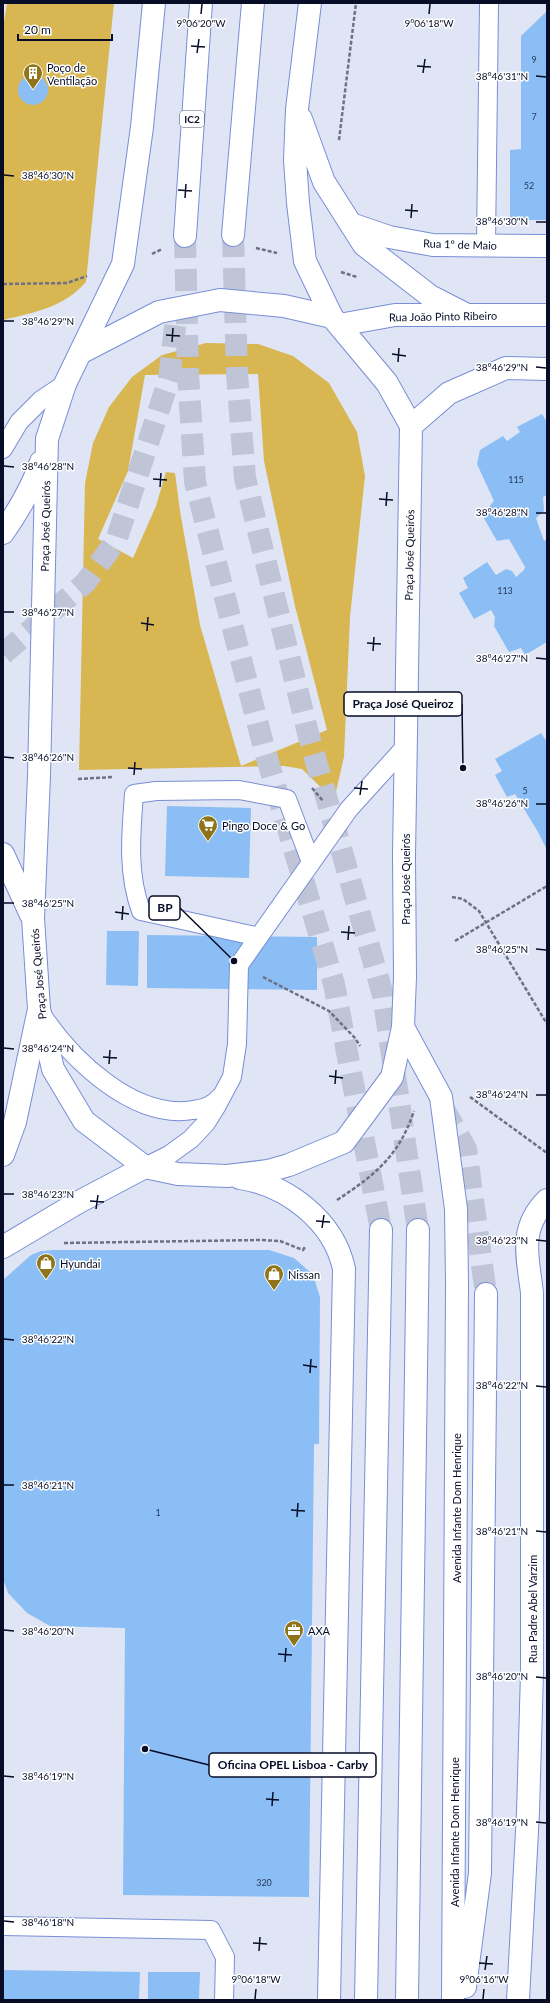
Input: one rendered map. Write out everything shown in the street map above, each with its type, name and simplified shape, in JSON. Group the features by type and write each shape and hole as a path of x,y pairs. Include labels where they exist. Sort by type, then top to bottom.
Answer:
{"main road":[{"name":"Praça José Queirós","path":"154,3 142,127 123,264 65,384 47,439 39,777 33,918 39,1009 53,1069 84,1121 145,1167 178,1174 226,1176 268,1171 289,1165 344,1142 392,1077 403,1027 405,977 404,856 411,426"},
{"name":"IC2","path":"185,236 201,3"},
{"path":"233,235 253,3"},
{"path":"310,3 297,109 295,160 298,203 305,261 336,321 387,384 411,426 449,393 506,368 547,368"},
{"path":"297,109 324,182 364,245 430,296 465,314"},
{"name":"Rua 1º de Maio","path":"351,224 389,237 433,245 547,246"},
{"path":"80,353 159,312 220,300 284,306 336,321"},
{"name":"Rua João Pinto Ribeiro","path":"336,321 395,315 547,315"},
{"path":"3,533 18,512 32,486 47,439"},
{"path":"3,854 33,918"},
{"path":"3,1155 15,1122 39,1009"},
{"name":"Avenida Infante Dom Henrique","path":"403,1027 440,1097 456,1209 457,1283 453,2000"},
{"path":"3,1246 77,1203 145,1167"},
{"path":"226,1176 247,1179 282,1192 303,1206 321,1222 332,1236 340,1253 344,1280 329,2000"},
{"name":"Rua Padre Abel Varzim","path":"518,2000 528,1812 539,1669 532,1293 527,1243 532,1220 547,1200"},
{"path":"366,2000 380,1230"},
{"path":"407,2000 418,1230"},
{"path":"463,2000 480,1873 486,1294"}],"lane":[{"path":"486,245 489,3"},
{"path":"3,449 19,422 41,400 65,384"},
{"path":"145,1167 169,1155 191,1139 206,1123 232,1077 237,1044 239,965 349,809 407,744"},
{"path":"258,937 141,911 134,892 130,841 134,794 156,791 239,790 287,799 311,862"},
{"path":"39,1009 52,1030 91,1071 128,1096 148,1105 168,1111 203,1109 217,1101 232,1077"},
{"path":"3,1926 211,1930 225,1957 224,2000"}],"path":[{"path":"339,142 356,3"},
{"path":"3,284 67,283 123,264"},
{"path":"455,941 547,886"},
{"path":"452,897 463,899 471,903 479,911 547,1024"},
{"path":"239,965 329,1011 355,1038 360,1046"},
{"path":"465,1093 547,1153"},
{"path":"58,1244 260,1240 280,1241 303,1250 336,1200 372,1176 389,1158 408,1127 415,1107"}],"shaded area":[{"path":"7,3 114,3 86,282 68,298 48,308 3,320 3,28"},
{"path":"206,343 258,344 293,356 329,383 357,432 365,476 350,617 344,757 334,800 302,769 284,766 79,770 85,483 93,443 109,407 132,377 162,355","holes":["258,374 264,461 295,606 327,730 241,766 200,625 180,511 175,473 166,472 156,506 133,558 98,539 128,471 145,375"]}],"building":[{"path":"547,11 547,220 510,220 510,150 521,149 521,36"},
{"name":"Poço de Ventilação","path":"33,75 43,80 48,90 43,100 33,105 23,100 18,90 23,80"},
{"path":"542,414 547,422 547,495 543,497 544,511 536,518 544,541 547,539 547,642 525,655 521,648 509,652 494,626 495,617 491,610 474,619 459,593 468,588 463,578 487,562 496,575 506,569 512,571 516,577 524,570 525,567 509,539 497,541 482,515 494,501 477,464 480,450 503,436 507,441 520,432 517,427"},
{"path":"541,733 547,742 547,850 515,794 507,797 495,775 502,771 495,759"},
{"name":"Pingo Doce & Go","path":"167,806 251,808 249,878 165,876"},
{"path":"107,931 139,931 138,986 106,985"},
{"path":"147,935 317,937 317,990 147,988"},
{"path":"269,1250 294,1258 310,1272 315,1281 320,1297 319,1444 314,1444 309,1897 123,1895 125,1628 50,1626 27,1613 8,1593 3,1579 3,1280 31,1255 41,1251"},
{"path":"3,1970 140,1972 139,2000 3,2000"},
{"path":"148,1972 200,1972 199,2000 148,2000"}],"tunnel":[{"path":"233,235 237,374 245,478 309,737 383,995 418,1230"},
{"path":"185,236 188,374 195,482 264,748 334,984 381,1230"},
{"path":"3,654 85,583 116,541 169,379 176,319"},
{"path":"443,1107 466,1149 486,1294"}],"place":[{"name":"Poço de Ventilação","path":"33,90"},
{"name":"Praça José Queiroz","path":"463,768"},
{"name":"Pingo Doce & Go","path":"208,842"},
{"name":"BP","path":"234,961"},
{"name":"Hyundai","path":"46,1280"},
{"name":"Nissan","path":"274,1291"},
{"name":"AXA","path":"294,1647"},
{"name":"Oficina OPEL Lisboa - Carby","path":"145,1749"}]}
